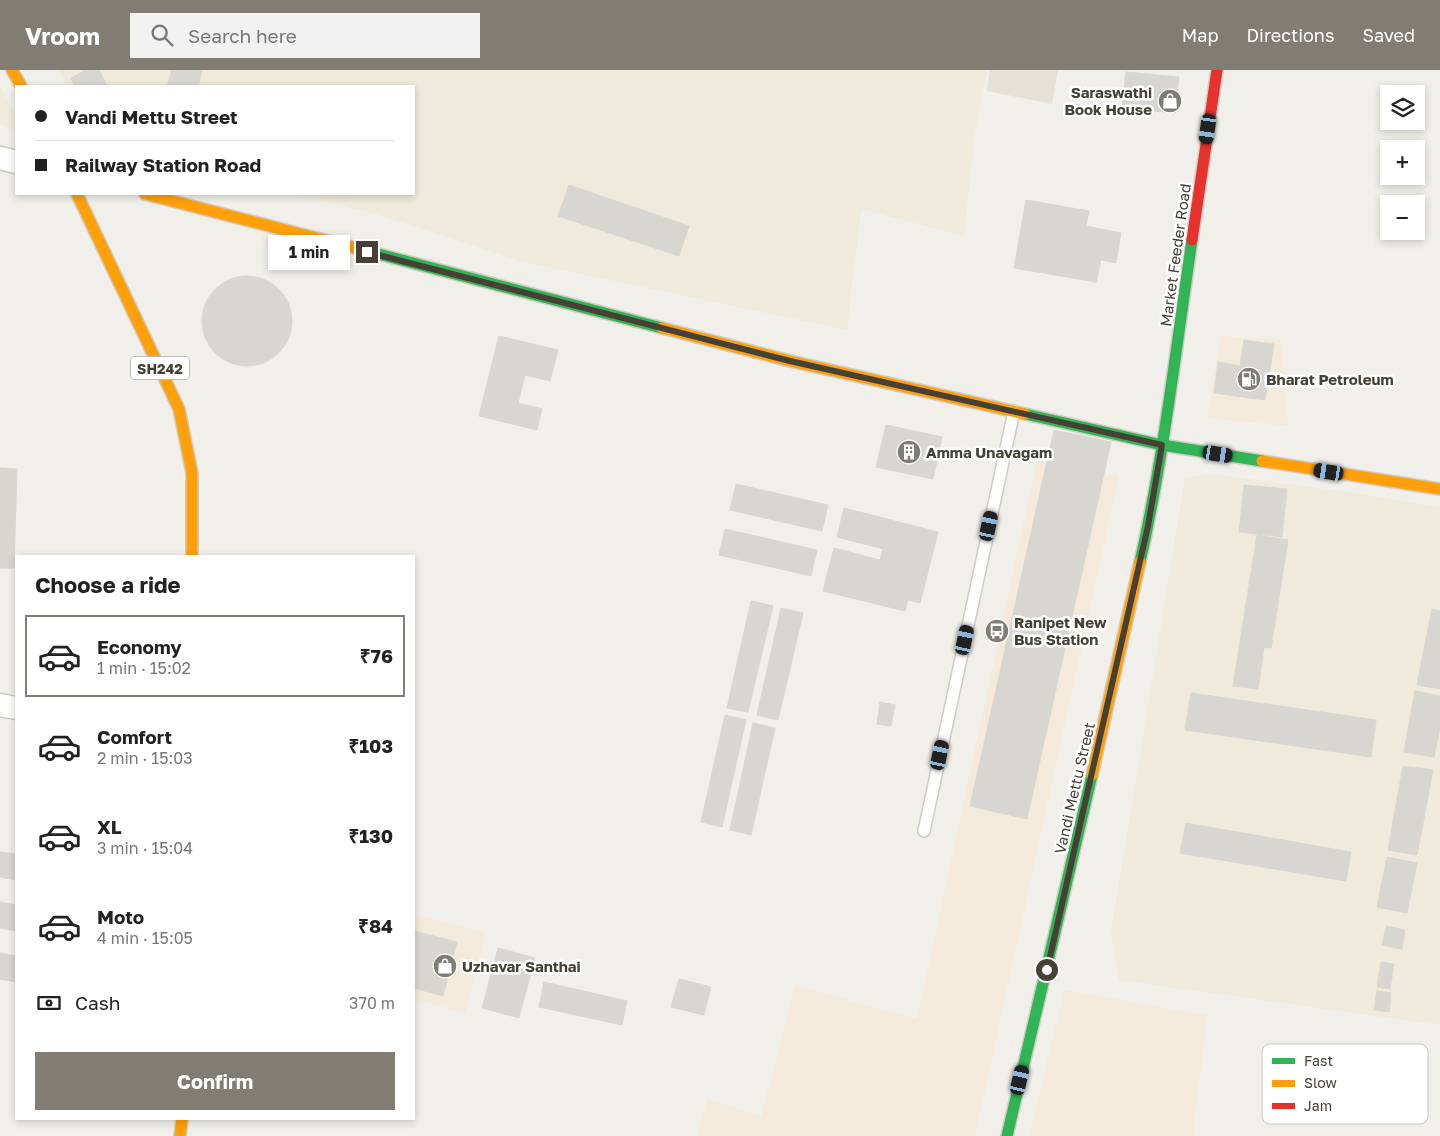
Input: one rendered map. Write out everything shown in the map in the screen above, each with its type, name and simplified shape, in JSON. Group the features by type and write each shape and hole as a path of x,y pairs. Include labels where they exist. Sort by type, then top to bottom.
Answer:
{"street":[{"path":"12,70 20,85"},
{"name":"Market Feeder Road","path":"1162,445 1217,70"},
{"path":"0,158 15,162"},
{"name":"SH242","path":"77,195 179,409 192,473 192,555"},
{"path":"150,195 790,361 1162,445 1440,489"},
{"name":"Vandi Mettu Street","path":"1007,1136 1073,858 1148,526 1162,445"},
{"path":"0,705 15,708"},
{"path":"180,1136 182,1120"}],"lane":[{"path":"924,831 1014,411"}],"shaded area":[{"path":"58,70 987,70 975,131 964,236 861,209 847,330 524,262 372,213 299,195 415,195 415,85 66,85"},
{"path":"990,70 1058,70 1052,104 987,91"},
{"path":"0,86 15,113 15,130 0,125"},
{"name":"Bharat Petroleum","path":"1221,336 1281,340 1288,426 1207,418"},
{"path":"1037,460 1119,476 975,1136 697,1136 707,1099 761,1116 795,985 917,1019"},
{"path":"1211,474 1349,492 1440,507 1440,1025 1119,980 1111,932 1185,478"},
{"name":"Uzhavar Santhai","path":"415,914 486,933 465,1013 415,999"},
{"path":"1064,990 1207,1015 1193,1136 1029,1136"}],"building":[{"path":"86,70 99,70 106,85 74,85 71,78"},
{"path":"172,70 202,70 198,85 167,85"},
{"path":"1126,72 1179,77 1175,113 1122,108"},
{"path":"569,185 689,226 679,256 558,216"},
{"path":"1026,200 1089,211 1086,226 1121,233 1116,263 1101,260 1096,282 1014,268"},
{"path":"247,276 264,280 279,289 288,304 292,321 288,338 279,353 264,362 247,366 230,362 215,353 206,338 202,321 206,304 215,289 230,280"},
{"path":"499,336 558,350 550,381 525,375 518,403 542,409 537,430 479,416"},
{"path":"1244,340 1274,344 1265,400 1214,393 1218,362 1240,366"},
{"name":"Amma Unavagam","path":"886,425 942,437 933,479 876,467"},
{"path":"1054,430 1111,442 1027,819 970,806"},
{"path":"0,468 17,469 14,568 0,568"},
{"path":"736,484 828,505 822,531 730,510"},
{"path":"1244,485 1287,489 1282,537 1239,532"},
{"path":"844,508 938,532 920,603 908,600 905,611 823,591 834,548 880,560 883,549 837,537"},
{"path":"725,529 817,550 811,576 719,555"},
{"path":"1257,535 1288,540 1271,648 1264,647 1258,689 1233,686"},
{"path":"751,601 773,606 748,712 727,708"},
{"path":"781,608 803,613 778,720 757,715"},
{"path":"1432,609 1440,611 1440,689 1417,685"},
{"path":"1415,691 1440,696 1440,727 1434,757 1404,752"},
{"path":"1191,693 1376,720 1371,757 1185,730"},
{"path":"880,702 895,705 891,726 877,724"},
{"path":"725,715 746,720 722,827 701,822"},
{"path":"753,723 775,728 751,835 730,830"},
{"path":"1403,766 1433,770 1417,855 1388,850"},
{"path":"1186,823 1351,852 1346,881 1180,853"},
{"path":"0,852 15,854 15,880 0,877"},
{"path":"1387,857 1417,863 1407,913 1377,907"},
{"path":"0,902 15,905 15,931 0,928"},
{"path":"1386,926 1405,930 1402,949 1382,945"},
{"path":"415,931 457,942 443,996 415,988"},
{"path":"498,948 535,958 519,1018 482,1008"},
{"path":"0,953 15,956 15,982 0,979"},
{"path":"1381,962 1394,964 1390,989 1377,987"},
{"path":"679,979 711,987 704,1015 671,1007"},
{"path":"544,982 627,1001 622,1025 539,1007"},
{"path":"1377,991 1391,993 1389,1012 1374,1010"}],"traffic: fast":[{"path":"1140,562 1163,442 1192,240"},
{"path":"363,250 662,328"},
{"path":"1025,414 1162,445 1262,461"},
{"path":"1007,1136 1092,775"}],"traffic: slow":[{"path":"12,70 20,85"},
{"path":"77,195 179,409 192,473 192,555"},
{"path":"149,195 363,250"},
{"path":"662,328 790,361 1025,414"},
{"path":"1262,461 1440,489"},
{"path":"1092,775 1140,562"},
{"path":"180,1136 182,1120"}],"traffic: jam":[{"path":"1192,240 1217,70"}],"place":[{"name":"Saraswathi Book House","path":"1170,101"},
{"name":"Bharat Petroleum","path":"1249,379"},
{"name":"Amma Unavagam","path":"909,452"},
{"name":"Ranipet New Bus Station","path":"997,631"},
{"name":"Uzhavar Santhai","path":"445,966"}],"route":[{"path":"367,252 790,361 1162,445 1148,526 1047,970"}]}
